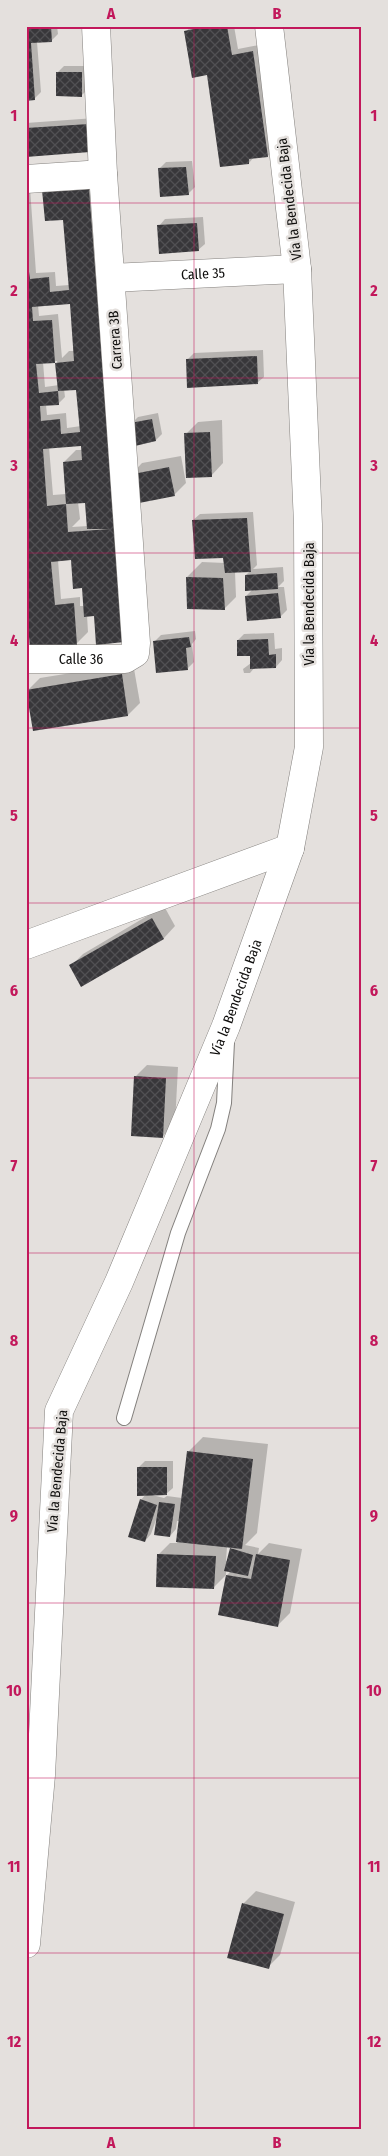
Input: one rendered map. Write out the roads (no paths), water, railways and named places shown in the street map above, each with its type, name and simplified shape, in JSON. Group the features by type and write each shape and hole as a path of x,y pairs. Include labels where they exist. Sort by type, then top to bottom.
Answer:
{"street":[{"name":"Carrera 3B","path":"96,26 103,174 136,643 135,653"},
{"name":"Vía la Bendecida Baja","path":"26,1944 41,1775 36,1643 59,1411 119,1282 226,1026 290,848 309,747 308,524 297,269 268,26"},
{"path":"26,179 103,174"},
{"name":"Calle 35","path":"111,278 297,269"},
{"name":"Calle 36","path":"26,659 125,659 135,653"},
{"path":"26,945 290,848"}],"lane":[{"path":"124,1418 178,1233 218,1128 224,1103 226,1026"}]}
